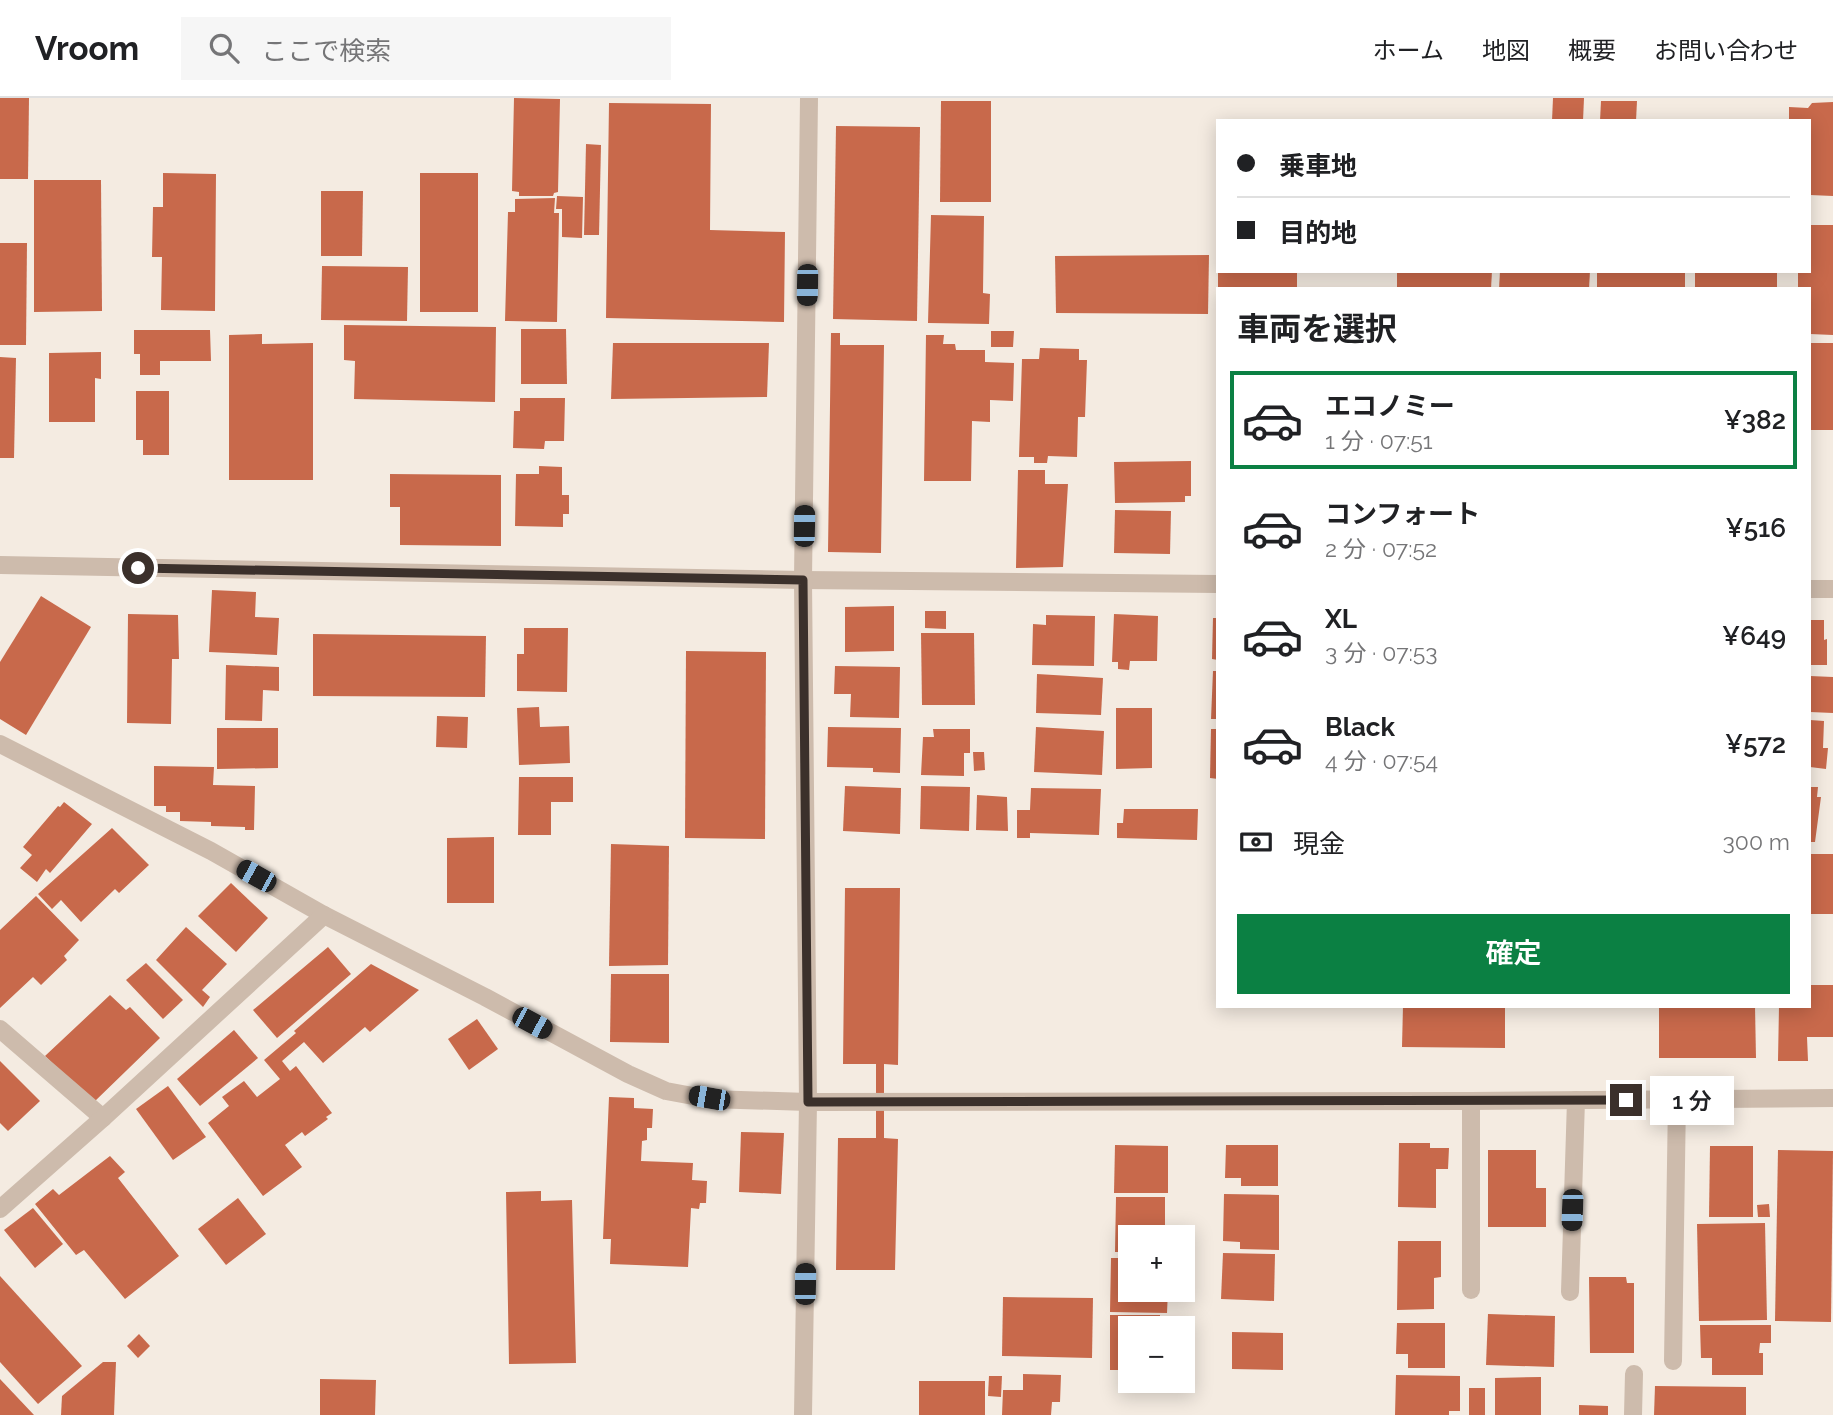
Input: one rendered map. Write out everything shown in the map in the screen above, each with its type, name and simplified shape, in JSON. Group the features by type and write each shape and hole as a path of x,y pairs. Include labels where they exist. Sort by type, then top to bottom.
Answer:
{"street":[{"path":"803,1415 808,1102 803,580 809,98"},
{"path":"0,565 803,580 1216,584"},
{"path":"1811,589 1833,589"},
{"path":"0,744 211,851 324,915 628,1074 666,1091 709,1098 808,1102 1833,1098"},
{"path":"0,1209 324,915"},
{"path":"0,1030 103,1118"},
{"path":"1673,1361 1677,1099"},
{"path":"1570,1292 1576,1100"},
{"path":"1471,1101 1471,1290"},
{"path":"1633,1374 1633,1415"}],"building":[{"path":"0,98 29,98 28,179 0,179"},
{"path":"514,98 560,99 558,192 553,196 519,196 519,192 512,191"},
{"path":"1553,98 1584,98 1583,119 1552,119"},
{"path":"941,101 991,101 991,202 940,202"},
{"path":"1601,101 1637,101 1636,119 1600,119"},
{"path":"1833,102 1833,196 1811,195 1811,119 1789,119 1789,107 1808,108 1812,103"},
{"path":"609,103 711,104 710,230 785,232 784,322 606,318"},
{"path":"836,126 920,127 917,321 833,319"},
{"path":"586,144 601,145 599,235 584,235"},
{"path":"163,173 216,174 215,311 161,310 162,257 152,257 153,207 163,207"},
{"path":"420,173 478,173 478,312 420,312"},
{"path":"34,180 101,180 102,311 34,312"},
{"path":"321,191 363,191 362,256 321,256"},
{"path":"557,196 583,197 582,238 562,237 562,209 556,209"},
{"path":"555,198 554,213 559,213 557,322 505,321 508,212 515,212 515,199"},
{"path":"931,215 984,216 983,293 990,294 989,324 928,323"},
{"path":"1811,225 1833,225 1833,335 1811,334 1811,287 1798,287 1798,273 1811,273"},
{"path":"0,243 27,243 26,345 0,345"},
{"path":"1209,255 1208,314 1056,313 1055,256"},
{"path":"322,266 408,267 407,321 321,320"},
{"path":"1218,273 1297,273 1297,287 1218,287"},
{"path":"1397,273 1492,273 1491,287 1397,287"},
{"path":"1500,273 1590,273 1589,287 1499,287"},
{"path":"1597,273 1685,273 1685,287 1597,287"},
{"path":"1695,273 1777,273 1777,287 1695,287"},
{"path":"344,325 496,327 495,402 354,399 355,361 344,360"},
{"path":"521,329 566,329 567,384 521,384"},
{"path":"134,330 210,330 211,361 160,361 160,375 140,375 140,354 134,354"},
{"path":"991,331 1014,331 1013,347 991,347"},
{"path":"831,333 840,333 840,345 884,345 881,553 828,552"},
{"path":"262,334 262,344 313,343 313,480 229,480 229,335"},
{"path":"926,335 944,335 943,344 955,344 956,350 985,350 985,362 1014,363 1013,401 990,400 990,422 972,421 971,481 924,481"},
{"path":"613,343 769,343 767,397 611,399"},
{"path":"1811,343 1833,343 1833,430 1811,430"},
{"path":"1040,348 1079,349 1079,360 1087,360 1085,417 1078,417 1077,457 1048,456 1047,463 1034,463 1034,457 1019,457 1022,359 1039,359"},
{"path":"101,352 101,379 95,378 95,422 49,422 49,353"},
{"path":"0,357 16,358 14,458 0,458"},
{"path":"136,391 169,391 169,455 143,455 143,440 136,440"},
{"path":"520,398 565,398 564,441 545,441 544,449 513,448 514,411 520,411"},
{"path":"1191,461 1191,496 1185,496 1185,502 1115,503 1114,462"},
{"path":"539,466 562,467 562,495 569,495 569,514 563,514 563,527 515,526 516,474 539,474"},
{"path":"1018,470 1045,470 1045,484 1068,484 1063,567 1016,568"},
{"path":"390,474 501,475 501,546 400,545 400,507 390,507"},
{"path":"1115,510 1171,511 1170,554 1114,553"},
{"path":"212,590 256,592 255,617 279,618 277,655 209,652"},
{"path":"41,596 91,627 26,735 0,719 0,662"},
{"path":"894,606 894,651 845,652 845,607"},
{"path":"925,611 946,611 946,629 925,628"},
{"path":"128,614 178,615 179,659 172,659 171,724 127,723"},
{"path":"1114,614 1158,616 1157,661 1130,661 1129,670 1118,669 1118,662 1112,662"},
{"path":"1046,615 1095,616 1094,666 1032,665 1033,624 1046,625"},
{"path":"1213,618 1216,618 1216,660 1212,659"},
{"path":"1811,620 1824,620 1827,665 1811,665"},
{"path":"524,628 568,628 567,692 517,691 517,654 524,654"},
{"path":"921,633 974,633 975,705 922,705"},
{"path":"313,634 486,636 485,697 313,696"},
{"path":"686,651 766,652 765,839 685,838"},
{"path":"226,665 279,667 279,691 263,690 262,721 225,720"},
{"path":"835,666 900,667 899,718 850,717 851,694 834,694"},
{"path":"1213,671 1216,671 1216,719 1211,719"},
{"path":"1037,674 1103,678 1101,715 1036,713"},
{"path":"1811,676 1833,677 1833,713 1811,712"},
{"path":"539,707 540,727 569,726 570,763 519,765 517,708"},
{"path":"1116,708 1152,708 1152,768 1116,769"},
{"path":"437,716 468,717 467,748 436,747"},
{"path":"1811,720 1824,721 1823,748 1828,748 1826,769 1811,767"},
{"path":"828,727 901,728 900,773 873,772 873,768 827,767"},
{"path":"1036,727 1104,731 1102,775 1034,772"},
{"path":"217,728 278,728 278,768 217,769"},
{"path":"933,729 970,729 970,753 964,753 964,776 921,775 923,737 934,737"},
{"path":"1211,729 1216,729 1216,779 1210,778"},
{"path":"973,752 984,752 985,770 974,771"},
{"path":"154,766 214,767 213,785 255,786 254,830 245,830 245,827 211,826 211,822 180,821 180,812 166,812 166,806 154,806"},
{"path":"519,777 573,777 573,802 551,802 551,835 518,835"},
{"path":"845,786 901,788 900,834 843,831"},
{"path":"921,786 970,787 969,831 920,829"},
{"path":"1811,787 1818,787 1817,797 1821,797 1815,842 1811,842"},
{"path":"1031,788 1101,789 1099,835 1030,833 1030,838 1017,838 1017,810 1030,810"},
{"path":"977,795 1007,797 1008,831 976,830"},
{"path":"64,802 92,824 50,873 46,869 37,882 20,868 32,855 23,847"},
{"path":"1124,809 1198,809 1197,840 1117,838 1117,823 1123,823"},
{"path":"112,828 149,865 119,893 115,889 81,922 61,900 52,909 38,894"},
{"path":"494,837 494,903 447,903 447,838"},
{"path":"611,844 669,846 668,965 609,966"},
{"path":"1811,854 1833,854 1833,914 1811,914"},
{"path":"231,883 268,918 236,952 198,916"},
{"path":"845,888 900,888 898,1065 884,1064 884,1138 898,1139 895,1270 836,1270 838,1138 876,1138 876,1064 843,1064"},
{"path":"36,896 79,940 64,956 67,960 41,985 33,977 0,1008 0,930"},
{"path":"186,927 227,964 202,990 210,997 203,1007 156,960"},
{"path":"328,947 351,974 277,1038 253,1010"},
{"path":"146,963 183,1000 163,1019 126,980"},
{"path":"371,964 419,990 370,1032 365,1027 323,1063 304,1042 282,1061 290,1071 296,1066 332,1113 305,1136 302,1132 285,1145 302,1167 263,1196 208,1123 229,1106 222,1097 244,1081 257,1097 280,1079 264,1060"},
{"path":"611,974 669,974 669,1043 610,1042"},
{"path":"1811,985 1833,985 1833,1037 1807,1037 1808,1061 1778,1061 1779,1008 1811,1008"},
{"path":"110,995 126,1010 130,1007 160,1038 93,1103 45,1056"},
{"path":"1403,1008 1505,1008 1505,1048 1402,1047"},
{"path":"1659,1008 1755,1008 1756,1058 1659,1058"},
{"path":"477,1019 498,1049 469,1070 448,1039"},
{"path":"234,1030 258,1058 200,1106 177,1079"},
{"path":"0,1061 40,1101 8,1131 0,1123"},
{"path":"168,1086 206,1137 173,1160 136,1109"},
{"path":"609,1097 634,1098 634,1108 653,1109 652,1128 647,1128 647,1140 642,1141 641,1161 693,1163 692,1180 707,1181 706,1203 700,1203 699,1209 691,1208 688,1267 610,1264 611,1239 603,1239"},
{"path":"741,1132 784,1133 781,1194 739,1192"},
{"path":"1399,1143 1430,1143 1430,1148 1449,1148 1448,1169 1436,1169 1436,1208 1398,1207"},
{"path":"1115,1145 1168,1146 1168,1193 1114,1193"},
{"path":"1226,1145 1278,1145 1278,1186 1241,1186 1241,1178 1225,1178"},
{"path":"1710,1146 1753,1146 1753,1217 1709,1217"},
{"path":"1488,1150 1536,1150 1536,1188 1546,1188 1546,1227 1488,1227"},
{"path":"1778,1150 1833,1151 1831,1322 1775,1321"},
{"path":"110,1156 125,1172 118,1178 179,1256 125,1299 84,1250 76,1255 35,1204 53,1189 59,1195"},
{"path":"541,1191 541,1201 572,1200 576,1363 509,1364 506,1192"},
{"path":"1224,1194 1279,1195 1279,1250 1240,1249 1240,1242 1223,1241"},
{"path":"1116,1197 1165,1197 1165,1225 1118,1225 1118,1252 1115,1252"},
{"path":"238,1198 266,1234 226,1265 198,1229"},
{"path":"1769,1204 1770,1217 1758,1217 1757,1205"},
{"path":"33,1208 63,1244 35,1268 4,1230"},
{"path":"1765,1223 1767,1320 1699,1321 1697,1224"},
{"path":"1398,1241 1441,1241 1441,1277 1434,1278 1434,1309 1397,1310"},
{"path":"1223,1253 1275,1254 1274,1301 1221,1299"},
{"path":"1111,1258 1118,1258 1118,1302 1167,1302 1167,1313 1110,1312"},
{"path":"0,1276 82,1366 38,1404 0,1362"},
{"path":"1589,1277 1626,1277 1627,1283 1634,1283 1634,1353 1590,1353"},
{"path":"1003,1297 1093,1298 1092,1358 1002,1356"},
{"path":"1488,1314 1555,1316 1554,1367 1486,1365"},
{"path":"1110,1315 1160,1315 1118,1316 1118,1370 1110,1370"},
{"path":"1397,1323 1445,1323 1445,1368 1408,1368 1408,1354 1396,1354"},
{"path":"1700,1325 1771,1325 1771,1343 1760,1343 1763,1375 1712,1375 1712,1358 1701,1358"},
{"path":"1232,1332 1283,1333 1283,1370 1232,1369"},
{"path":"139,1334 150,1346 138,1358 127,1346"},
{"path":"103,1362 116,1362 114,1415 61,1415 62,1396"},
{"path":"1023,1374 1061,1375 1060,1402 1052,1402 1051,1415 1002,1415 1003,1390 1023,1390"},
{"path":"1396,1375 1460,1376 1460,1411 1449,1411 1449,1415 1395,1415"},
{"path":"989,1376 1002,1376 1001,1397 988,1396"},
{"path":"1541,1377 1541,1415 1495,1415 1495,1378"},
{"path":"0,1379 34,1415 0,1415"},
{"path":"320,1379 376,1380 375,1415 320,1415"},
{"path":"919,1381 985,1381 985,1415 919,1415"},
{"path":"1655,1386 1746,1387 1746,1415 1654,1415"},
{"path":"1469,1388 1485,1388 1485,1415 1469,1415"},
{"path":"1579,1405 1608,1406 1608,1415 1579,1415"}],"route":[{"path":"138,568 803,580 808,1102 1626,1100"}]}
